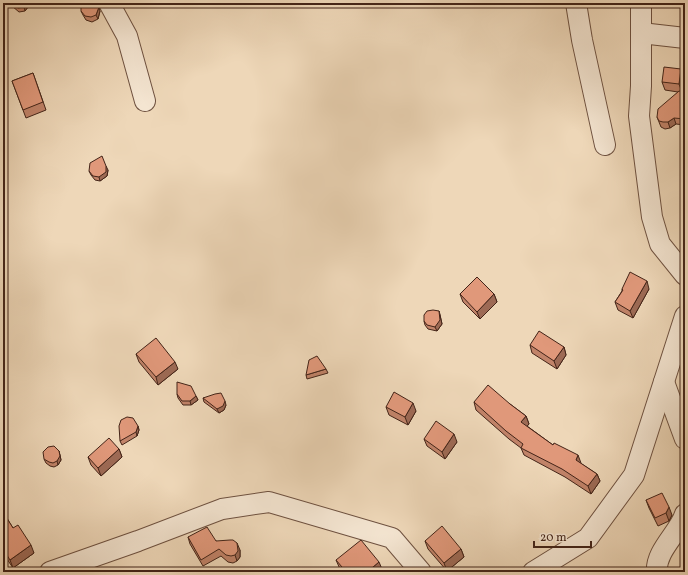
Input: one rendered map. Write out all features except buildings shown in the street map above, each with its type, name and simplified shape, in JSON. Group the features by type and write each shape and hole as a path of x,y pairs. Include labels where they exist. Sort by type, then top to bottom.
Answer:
{"street":[{"path":"109,3 127,36 145,101"},
{"path":"576,3 582,40 605,145"},
{"path":"641,3 641,86 639,116 652,217 660,244 685,275"},
{"path":"641,33 685,38"},
{"path":"533,572 588,538 634,475 685,316"},
{"path":"664,382 685,439"},
{"path":"50,572 222,509 269,502 392,538 421,572"},
{"path":"657,572 656,565 668,541 683,520 685,514"}]}
